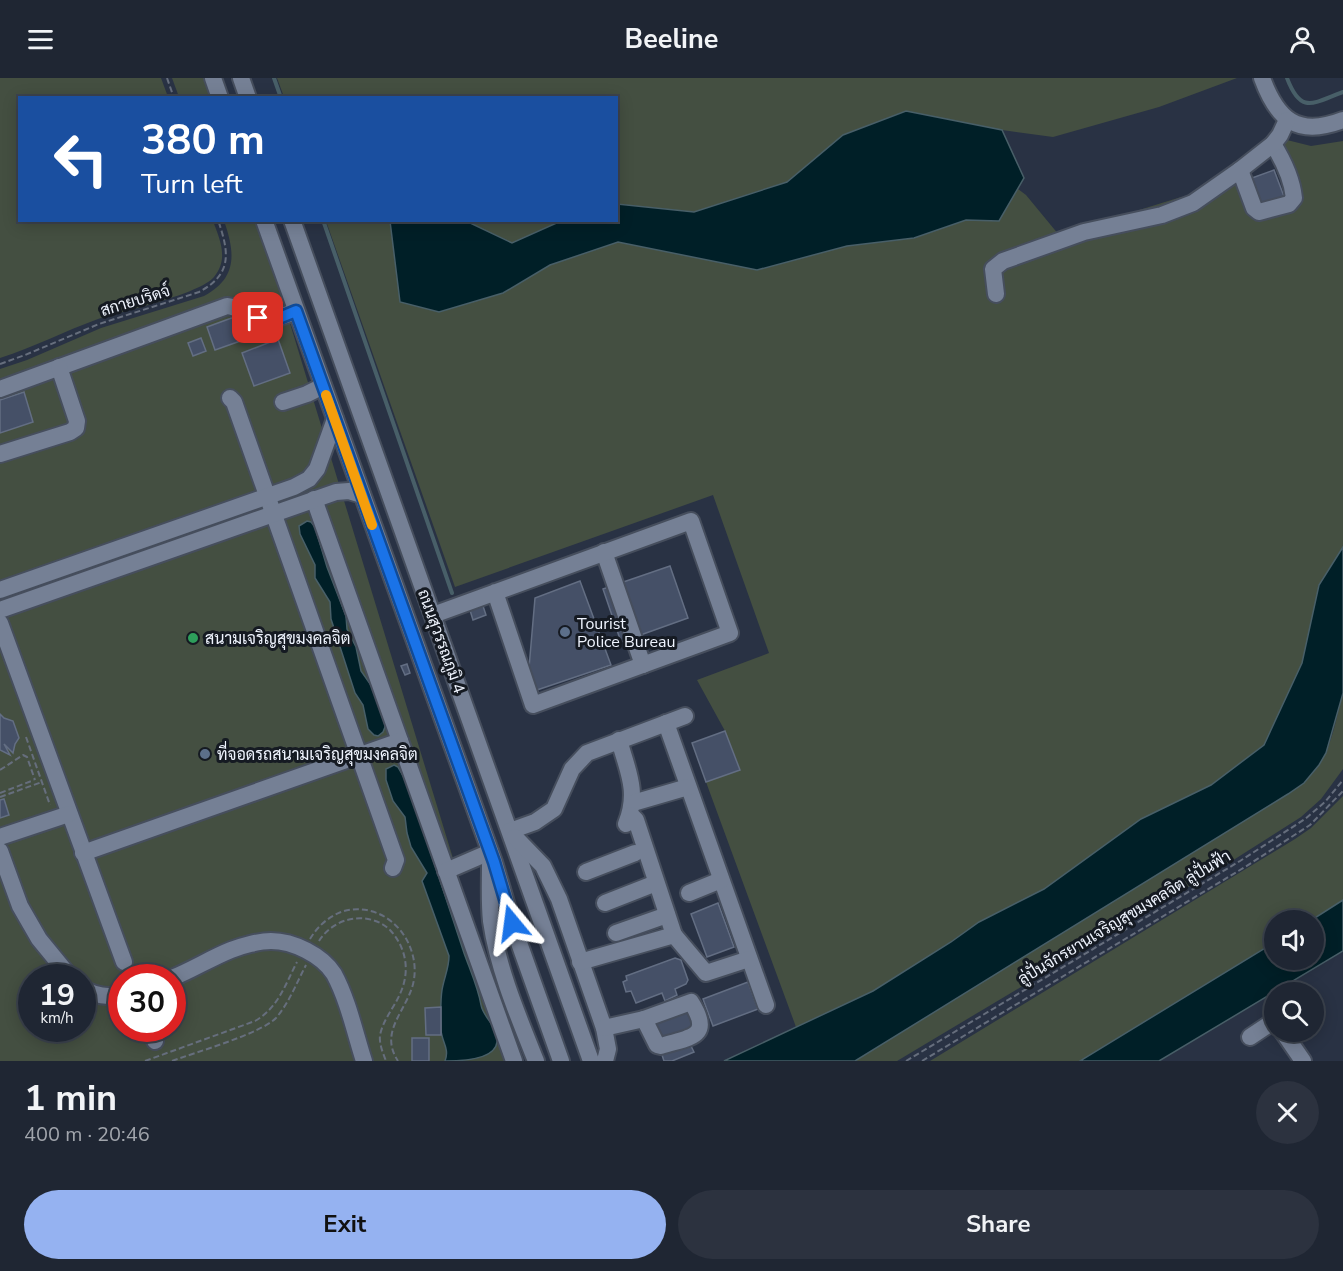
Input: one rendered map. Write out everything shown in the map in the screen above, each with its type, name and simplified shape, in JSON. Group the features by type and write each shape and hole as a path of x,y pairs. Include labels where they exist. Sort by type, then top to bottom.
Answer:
{"street":[{"path":"213,78 219,96"},
{"path":"241,78 247,96"},
{"path":"1262,78 1272,103 1287,120 1296,124 1320,126 1343,120"},
{"path":"996,294 993,269 1003,261 1084,232 1162,215 1193,203 1273,144 1287,120"},
{"path":"1240,170 1254,208 1259,213 1291,203 1294,198 1293,191 1273,144"},
{"name":"ถนนสุวรรณภูมิ 4","path":"265,222 490,854 561,1061"},
{"name":"ถนนสุวรรณภูมิ 4","path":"293,222 591,1061"},
{"path":"0,388 227,306 236,307 258,318 279,318 296,311"},
{"path":"0,454 70,432 76,428 77,421 59,367"},
{"path":"283,402 323,386"},
{"path":"230,398 234,402 360,755 396,860 393,868"},
{"path":"0,590 294,487 309,479 317,469 334,419"},
{"path":"0,610 336,492 349,491 362,495"},
{"path":"314,499 514,1061"},
{"path":"433,615 495,592 604,552 691,521 730,633 533,705 495,592"},
{"path":"604,552 643,665"},
{"path":"0,623 62,817 83,854 124,962"},
{"path":"605,1061 608,1049 604,1028 559,898 543,866 510,831 535,822 549,813 560,799 572,769 579,760 594,749 685,716"},
{"path":"666,723 766,1005"},
{"path":"619,740 632,788 632,809 651,885 668,938 706,973 749,959"},
{"path":"83,854 400,741"},
{"path":"651,885 635,853 626,824 632,809 688,787"},
{"path":"0,837 62,817"},
{"path":"0,851 20,906 39,939 60,964"},
{"path":"586,872 635,853"},
{"path":"446,871 490,854 489,900 494,939 536,1061"},
{"path":"689,892 721,880"},
{"path":"605,903 651,885"},
{"path":"616,933 661,917"},
{"path":"580,962 668,938"},
{"path":"186,971 231,950 269,941 289,944 308,952 326,964 333,974 348,1008 364,1061"},
{"path":"604,1028 644,1019"},
{"path":"1250,1037 1264,1028"},
{"path":"1290,1042 1303,1061"}],"path":[{"path":"166,78 173,96"},
{"name":"สกายบริดจ์","path":"0,364 25,356 99,324 200,292 209,287 222,273 227,257 219,222"},
{"path":"26,738 40,778 62,817"},
{"path":"0,770 23,755 27,757 35,780"},
{"path":"1,791 45,776"},
{"name":"ลู่ปั่นจักรยานเจริญสุขมงคลจิต ลู่ปั่นฟ้า","path":"906,1061 1240,861 1296,825 1324,802 1343,780"},
{"path":"0,797 42,782"},
{"path":"922,1061 1245,867 1310,825 1343,791"},
{"path":"172,1061 252,1032 274,1020 284,1008 314,932 331,916 356,909 379,913 393,922 402,931 413,958 414,978 411,993 399,1011 390,1034 391,1044 398,1061"},
{"path":"145,1061 266,1015 308,952 321,937 336,924 363,917 387,927 399,942 405,958 402,990 384,1020 380,1038 386,1061"}],"green space":[{"path":"0,78 161,78 168,96 18,96 18,222 213,222 222,249 219,270 214,277 193,290 98,319 0,358"},
{"path":"172,78 209,78 216,96 179,96"},
{"path":"277,78 1237,78 1159,107 1053,137 1002,130 906,111 843,135 787,182 694,212 618,204 618,96 284,96"},
{"path":"1287,140 1311,146 1343,141 1343,547 1319,585 1302,663 1264,745 1211,785 1141,819 1044,889 979,922 873,991 796,1027 706,782 740,769 725,731 697,680 769,653 713,495 455,587 326,222 390,222 400,302 503,293 550,265 618,242 757,270 847,246 914,238 966,220 999,221 1018,189 1026,195 1059,235 1181,197 1216,192 1239,182 1256,220 1300,204 1280,147"},
{"name":"สนามเจริญสุขมงคลจิต","path":"224,222 261,222 289,298 285,307 466,901 522,1061 0,1061 0,369 27,360 101,328 204,296 223,281 231,263"},
{"path":"468,222 559,222 512,243"},
{"path":"1343,693 1343,769 1321,799 1301,817 1235,859 897,1061 855,1061 1297,788 1324,758"},
{"path":"1343,796 1343,900 1324,912 1324,910 1264,910 1264,949 1080,1061 930,1061 1295,839 1311,828"}],"water":[{"path":"906,111 1002,130 1024,178 999,221 966,220 914,238 847,246 757,270 618,242 550,265 503,293 439,312 400,302 390,222 468,222 512,243 559,222 618,222 618,204 694,212 787,182 843,135"},
{"path":"307,521 315,527 327,567 346,616 347,629 356,647 361,671 373,688 384,718 385,727 378,736 368,729 363,705 355,693 331,619 330,602 315,578 315,565 300,534 299,526"},
{"path":"1343,547 1343,693 1326,753 1304,783 855,1061 724,1061 873,991 979,922 1044,889 1141,819 1211,785 1264,745 1302,663 1319,585"},
{"path":"394,765 398,767 405,779 476,985 482,1010 496,1032 495,1048 483,1056 459,1061 445,1061 446,1048 441,1033 441,1005 449,956 422,881 427,873 411,847 405,817 393,801 386,780 386,769"},
{"path":"1343,900 1343,951 1324,962 1324,912"},
{"path":"1264,949 1264,970 1311,970 1291,982 1264,982 1264,998 1159,1061 1080,1061"}],"building":[{"path":"1274,170 1285,199 1262,207 1252,178"},
{"path":"237,316 246,339 215,350 207,327"},
{"path":"201,338 206,351 193,356 188,343"},
{"path":"278,339 290,373 254,386 242,353"},
{"path":"24,392 33,422 0,433 0,400"},
{"path":"670,566 688,618 621,642 603,589"},
{"name":"Tourist Police Bureau","path":"580,581 611,665 537,690 529,668 535,598"},
{"path":"482,603 486,615 473,620 469,607"},
{"path":"407,664 410,673 405,675 401,666"},
{"path":"0,714 13,721 19,738 13,753 4,744 10,755 0,750"},
{"path":"725,731 740,770 706,782 692,743"},
{"path":"4,799 9,815 0,818 0,800"},
{"path":"718,903 734,947 707,957 691,914"},
{"path":"675,958 681,960 688,980 686,984 675,989 677,995 665,1001 662,993 636,1003 631,991 626,992 623,982 627,980 626,976"},
{"path":"748,982 758,1009 713,1026 703,999"},
{"path":"441,1007 441,1035 426,1035 425,1008"},
{"path":"688,1010 695,1029 657,1043 650,1023"},
{"path":"412,1038 429,1038 429,1061 412,1061"},
{"path":"690,1044 694,1052 672,1061 664,1061 662,1055"}],"waterway":[{"path":"274,78 280,96"},
{"path":"1287,78 1292,90 1303,102 1316,102 1343,92"},
{"path":"324,222 452,593"}],"slow traffic":[{"path":"326,395 372,525"}],"place":[{"name":"Tourist Police Bureau","path":"565,632"},
{"name":"สนามเจริญสุขมงคลจิต","path":"193,638"},
{"name":"ที่จอดรถสนามเจริญสุขมงคลจิต","path":"205,754"}],"route":[{"path":"258,318 279,318 296,311 494,862 512,923"}]}
